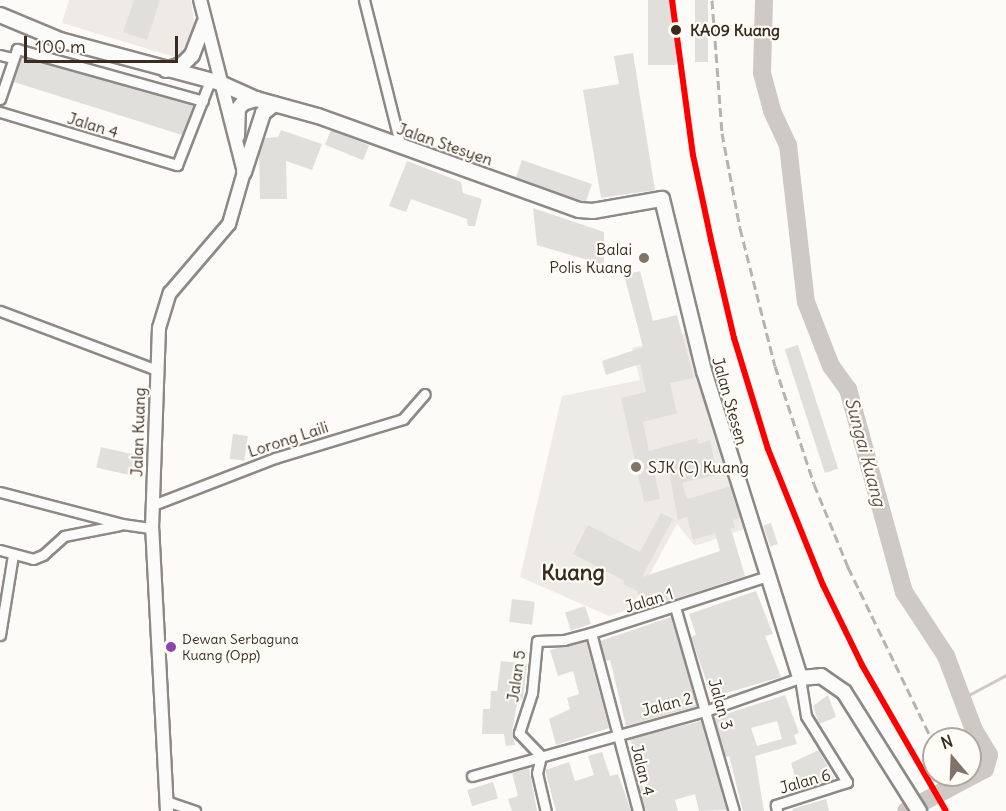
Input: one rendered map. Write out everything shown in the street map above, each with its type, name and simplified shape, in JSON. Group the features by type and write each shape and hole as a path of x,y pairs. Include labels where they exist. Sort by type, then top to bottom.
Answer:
{"main road":[{"name":"Jalan Stesyen","path":"0,15 60,40 215,82 256,99 579,210 593,211 662,199"},
{"path":"166,70 183,64 192,55 204,23"},
{"path":"237,136 238,109 243,103 256,99"},
{"path":"244,172 263,113 274,104"},
{"name":"Jalan Stesen","path":"662,199 704,372 800,678"},
{"path":"800,678 820,676 844,692 919,811"}],"street":[{"name":"Jalan Kuang","path":"167,806 152,528 159,328 170,293 229,224 244,172 237,136 215,82 200,0"},
{"path":"364,0 401,147"},
{"path":"0,99 12,58 17,49 203,101 215,82"},
{"path":"0,55 12,58"},
{"name":"Jalan 4","path":"0,112 177,165 203,101"},
{"path":"0,311 157,370"},
{"name":"Lorong Laili","path":"153,505 275,458 403,419 425,394"},
{"path":"0,492 122,524 152,528"},
{"path":"0,550 33,559 43,555 64,536 122,524"},
{"path":"0,634 13,555"},
{"name":"Jalan 1","path":"537,641 564,640 591,633 768,576"},
{"name":"Jalan 3","path":"675,607 708,710 734,811"},
{"name":"Jalan 4","path":"591,633 638,811"},
{"name":"Jalan 5","path":"537,641 532,693 519,733 541,756"},
{"name":"Jalan 2","path":"472,776 618,733 708,710 800,678"},
{"name":"Jalan 6","path":"777,811 776,805 848,782 806,716 800,678"},
{"path":"541,756 537,773 546,811"},
{"path":"167,806 195,811"}],"shaded area":[{"path":"69,0 191,0 195,29 178,58 62,23"},
{"name":"SJK (C) Kuang","path":"686,333 744,529 695,546 677,524 631,609 609,616 520,577 562,396 640,380 632,348"},
{"path":"616,389 644,512 627,542 586,520 569,552 535,534 565,399"}],"building":[{"path":"134,0 160,0 147,40 123,32"},
{"path":"648,0 676,0 676,65 648,65"},
{"path":"695,0 708,0 708,62 695,62"},
{"path":"633,53 655,190 601,198 583,90 619,84 614,56"},
{"path":"22,57 193,106 182,135 14,82"},
{"path":"281,130 322,144 312,170 286,161 287,199 260,199 259,154 265,138 278,137"},
{"path":"331,130 369,145 363,160 325,145"},
{"path":"522,160 592,184 586,202 516,178"},
{"path":"407,161 461,182 463,193 482,199 475,226 468,226 467,219 411,199 406,212 389,206"},
{"path":"533,208 604,232 604,265 537,245"},
{"path":"640,271 653,321 677,315 694,378 670,383 677,413 643,422 649,451 697,438 699,444 710,440 717,475 682,483 687,499 731,486 740,518 733,520 735,528 731,529 745,576 643,609 637,591 623,584 625,581 573,554 588,525 640,552 661,513 673,519 642,577 720,551 715,533 693,540 687,517 678,520 667,462 653,466 660,499 644,502 621,398 646,392 640,364 606,375 602,361 643,347 624,275"},
{"path":"798,345 838,469 825,473 785,349"},
{"path":"233,434 248,436 244,461 230,459"},
{"path":"101,447 136,455 131,476 96,467"},
{"path":"771,523 778,544 770,546 763,525"},
{"path":"756,591 773,634 765,636 781,677 712,697 691,637 696,635 689,614"},
{"path":"512,599 535,602 532,625 509,622"},
{"path":"585,606 591,624 571,631 565,612"},
{"path":"671,617 697,706 626,726 610,660 605,661 600,641"},
{"path":"586,641 609,728 556,745 549,719 570,709 567,698 579,694 573,671 558,676 550,650"},
{"path":"501,661 527,664 523,698 517,704 512,732 515,745 506,746 504,734 482,734 483,709 490,709 491,691 497,691"},
{"path":"785,695 799,733 794,735 797,744 755,756 764,811 743,811 729,756 725,757 714,718","holes":["777,721 782,739 757,746 751,728"]},
{"path":"828,695 836,717 819,724 813,706"},
{"path":"701,721 727,810 699,811 695,794 675,800 678,811 645,811 638,786 648,784 630,739"},
{"path":"819,750 834,779 799,790 791,763"},
{"path":"602,752 610,776 618,774 631,811 556,811 545,770 569,762 575,781 594,775 588,756"},
{"path":"529,768 537,811 512,811 508,799 518,796 512,773"},
{"path":"493,782 498,798 472,806 467,790"},
{"path":"826,799 829,811 793,811 792,809"}],"waterway":[{"name":"Sungai Kuang","path":"764,0 762,73 772,111 788,145 806,302 831,366 848,389 904,592 946,656 974,730 989,755 985,769 906,811"},
{"path":"961,699 1006,675"}],"railway":[{"path":"712,0 722,133 740,228 775,366 814,484 848,567 926,727"}],"rail line":[{"name":"2","path":"672,0 693,155 711,240 734,338 768,449 823,585 862,665 946,811"}],"place":[{"name":"KA09 Kuang","path":"676,30"},
{"name":"Balai Polis Kuang","path":"644,258"},
{"name":"SJK (C) Kuang","path":"636,467"},
{"name":"Dewan Serbaguna Kuang (Opp)","path":"171,647"}],"district":[{"name":"Kuang","path":"573,573"}]}
